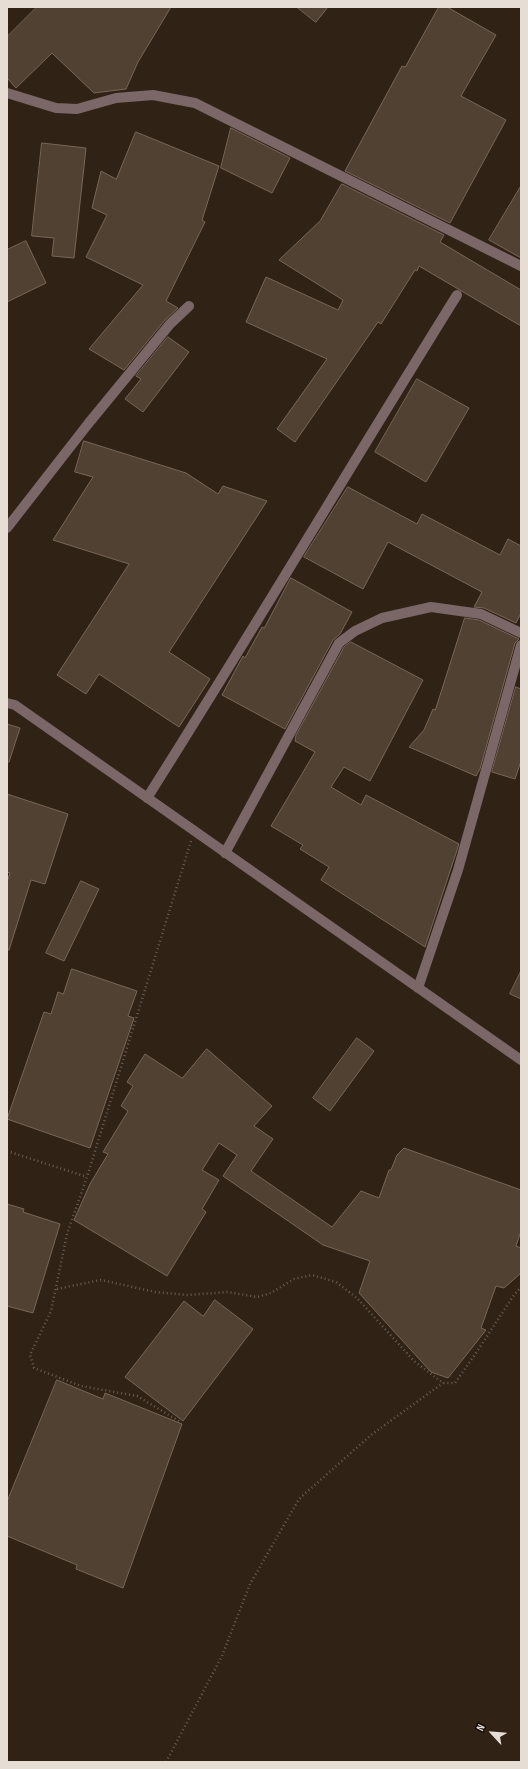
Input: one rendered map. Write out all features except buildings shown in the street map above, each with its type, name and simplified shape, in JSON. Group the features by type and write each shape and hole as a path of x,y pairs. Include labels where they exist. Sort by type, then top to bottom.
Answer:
{"street":[{"path":"7,93 56,108 77,110 116,98 153,95 195,103 521,266"},
{"path":"148,798 239,652 337,488 457,295"},
{"path":"7,528 88,424 170,324 190,306"},
{"path":"226,853 339,643 355,631 382,618 431,607 481,614 521,633"},
{"path":"418,988 458,870 521,645"},
{"path":"7,695 11,704 148,798 521,1060"}],"path":[{"path":"179,1421 137,1396 81,1386 34,1368 30,1355 51,1311 57,1289 67,1234 87,1177 194,831"},
{"path":"7,1151 87,1177"},
{"path":"57,1289 101,1280 155,1292 187,1295 228,1292 258,1297 271,1293 294,1279 312,1275 336,1282 357,1298 414,1361 443,1383"},
{"path":"166,1762 222,1656 250,1584 299,1499 371,1435 443,1383 455,1383 514,1295 521,1287"}]}
